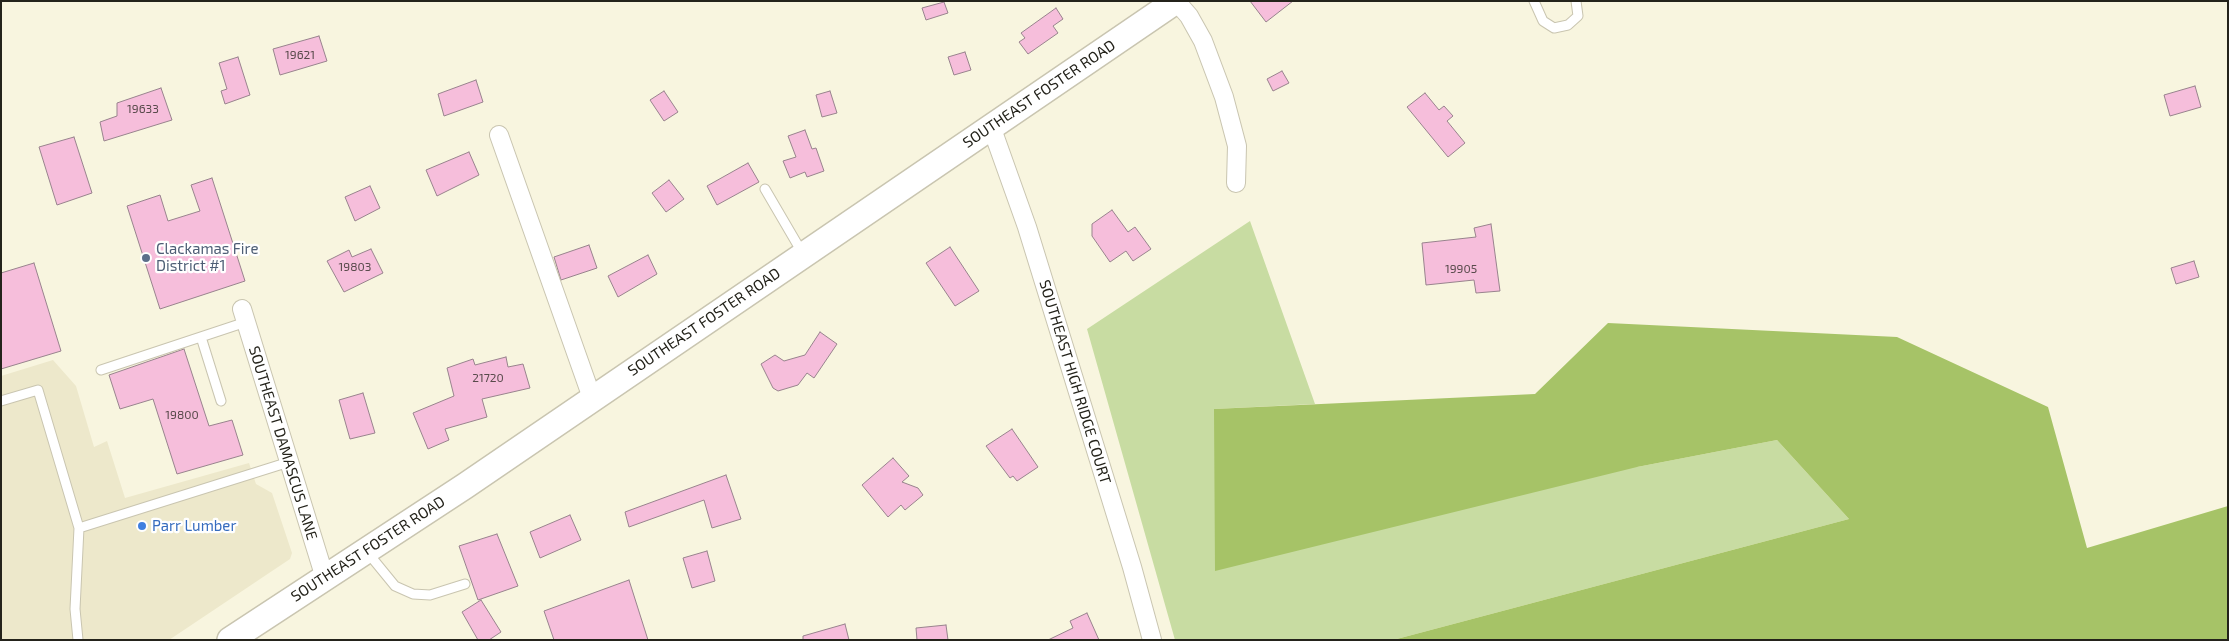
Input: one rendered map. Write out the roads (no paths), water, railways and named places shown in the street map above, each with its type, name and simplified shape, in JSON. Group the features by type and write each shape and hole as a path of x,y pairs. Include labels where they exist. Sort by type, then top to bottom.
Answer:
{"main road":[{"name":"SOUTHEAST FOSTER ROAD","path":"230,640 366,551 1176,1"}],"street":[{"path":"1176,1 1189,16 1202,41 1224,97 1236,146 1236,182"},
{"name":"SOUTHEAST HIGH RIDGE COURT","path":"991,126 1028,227 1132,567 1152,640"},
{"path":"499,135 592,398"},
{"name":"SOUTHEAST DAMASCUS LANE","path":"244,315 325,578"}],"lane":[{"path":"1534,1 1543,21 1554,28 1568,25 1578,16 1576,1"},
{"path":"765,189 803,254"},
{"path":"101,370 201,337 244,315"},
{"path":"201,337 221,401"},
{"path":"1,401 38,390 79,528 75,610 78,640"},
{"path":"79,528 289,462"},
{"path":"366,551 395,586 413,594 430,596 465,584"}],"place":[{"name":"Clackamas Fire District #1","path":"146,258"},
{"name":"Parr Lumber","path":"142,526"}]}
